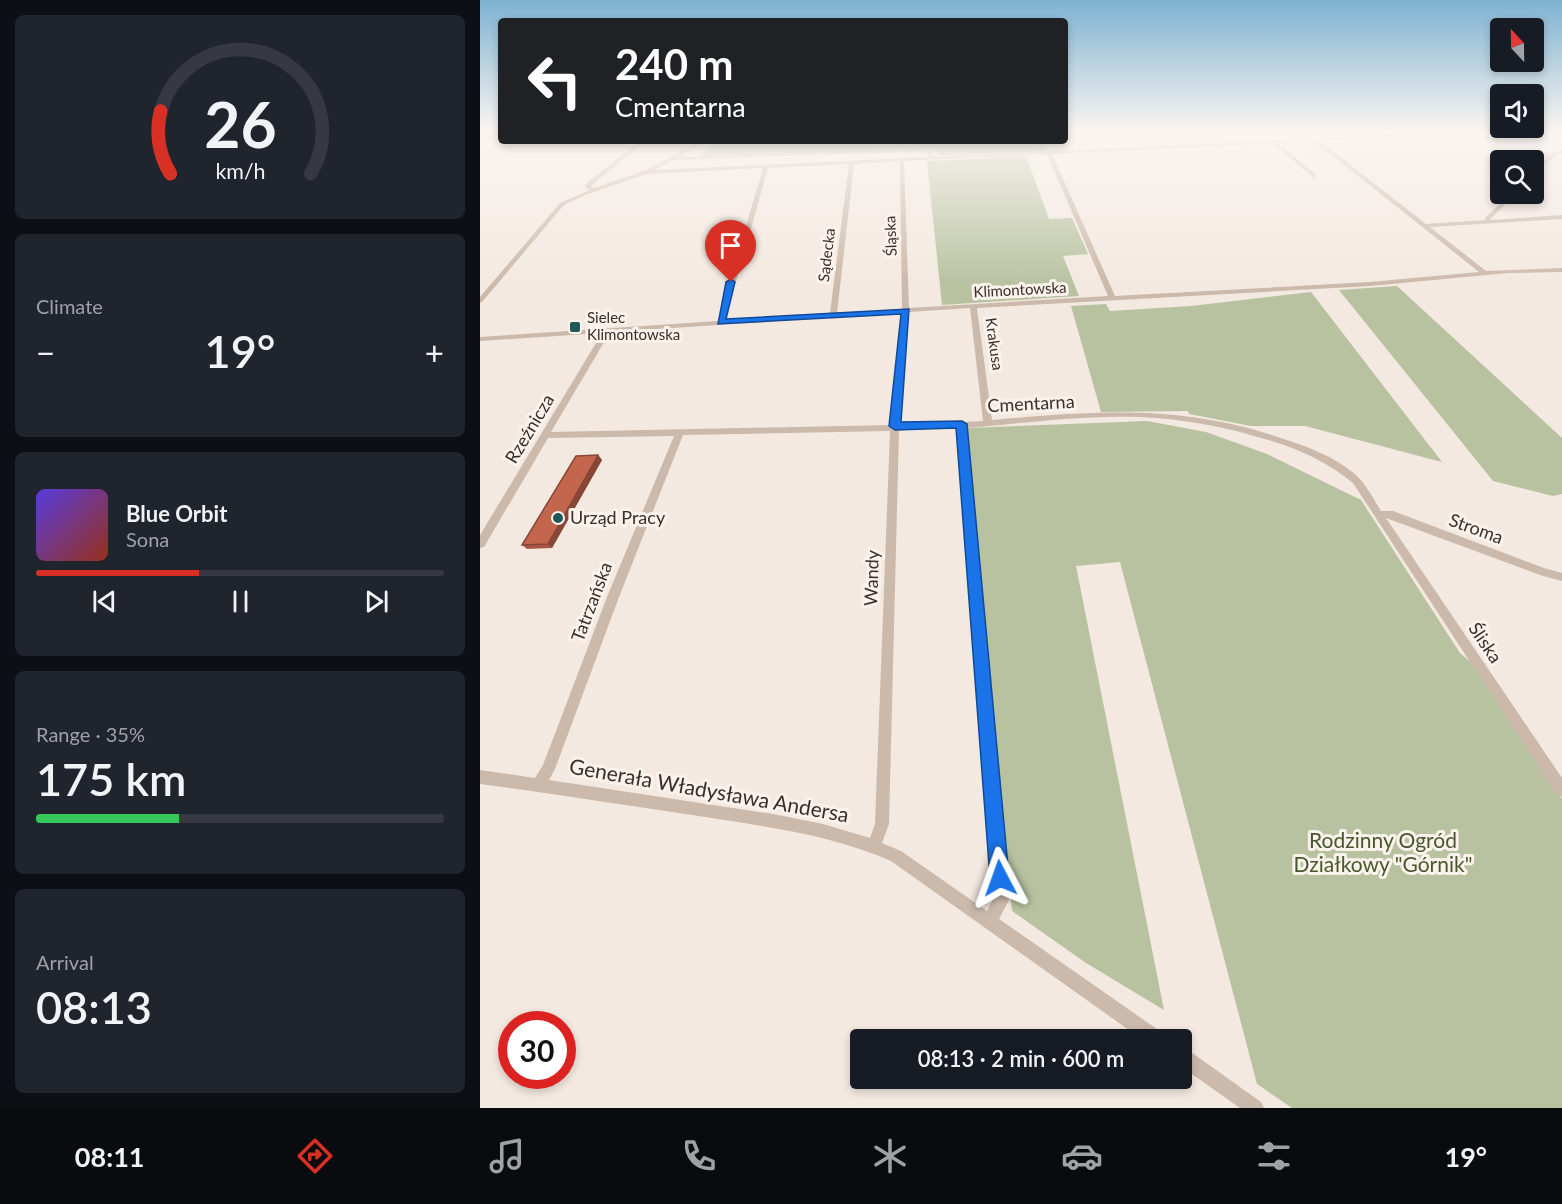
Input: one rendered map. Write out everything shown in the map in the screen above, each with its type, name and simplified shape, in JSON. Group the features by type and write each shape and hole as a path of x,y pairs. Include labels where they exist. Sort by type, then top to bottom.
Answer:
{"street":[{"path":"592,182 588,187 594,190"},
{"path":"480,301 558,208 569,200 618,182"},
{"path":"721,322 762,182"},
{"name":"Sądecka","path":"833,315 850,182"},
{"name":"Śląska","path":"903,182 906,311"},
{"path":"1061,182 1112,298"},
{"path":"1369,182 1483,272"},
{"path":"1491,222 1487,219 1503,204"},
{"path":"1425,226 1562,217"},
{"name":"Klimontowska","path":"480,339 973,306 1379,283 1483,272 1562,270"},
{"name":"Krakusa","path":"973,306 988,423"},
{"name":"Wandy","path":"874,845 882,824 895,426 906,311"},
{"name":"Rzeźnicza","path":"480,544 608,330"},
{"name":"Cmentarna","path":"546,435 962,424 1125,415 1167,416 1257,434 1338,464 1356,481 1378,515"},
{"path":"962,424 1001,900 990,921"},
{"name":"Tatrzańska","path":"538,785 548,769 613,597 680,432"},
{"name":"Stroma","path":"1378,515 1389,514 1561,578"},
{"name":"Śliska","path":"1378,515 1562,790"},
{"name":"Generała Władysława Andersa","path":"480,777 758,819 847,835 874,845 896,856 1142,1029"},
{"path":"1192,1063 1255,1108"}],"green space":[{"path":"929,182 1035,182 1049,219 1072,218 1088,254 1063,256 1079,296 942,305"},
{"path":"1397,286 1562,438 1562,494 1553,496 1493,481 1339,290"},
{"path":"1311,292 1442,462 1305,426 1251,426 1189,414 1188,411 1101,412 1071,306 1106,304 1110,311 1191,306"},
{"name":"Rodzinny Ogród Działkowy \"Górnik\"","path":"1147,421 1206,432 1267,454 1361,500 1460,653 1473,664 1562,799 1562,1108 1292,1108 1257,1084 1120,562 1076,566 1164,1010 1086,963 1012,911 980,606 966,432 968,428"}],"building":[{"name":"Urząd Pracy","path":"598,455 548,544 522,545 576,456"}],"place":[{"name":"Sielec Klimontowska","path":"575,327"},
{"name":"Urząd Pracy","path":"558,518"}],"route":[{"path":"731,282 721,322 906,311 895,426 962,424 975,601 988,724 1000,878"}]}
